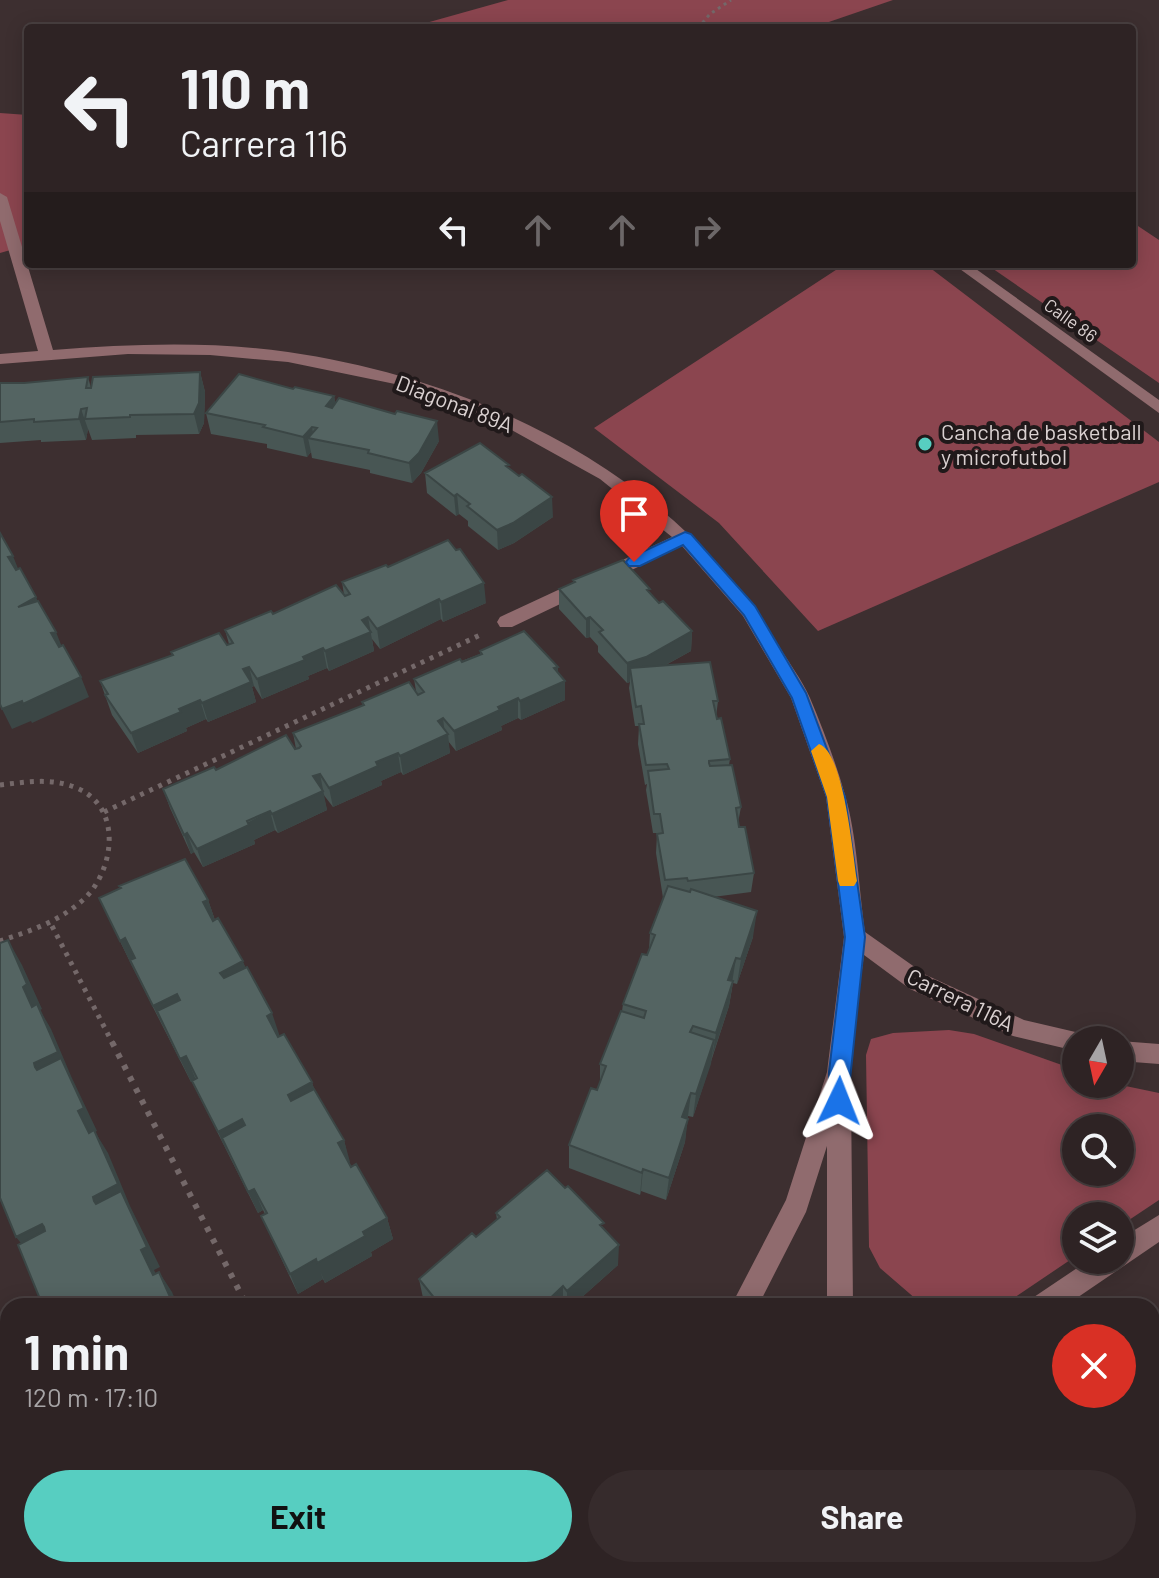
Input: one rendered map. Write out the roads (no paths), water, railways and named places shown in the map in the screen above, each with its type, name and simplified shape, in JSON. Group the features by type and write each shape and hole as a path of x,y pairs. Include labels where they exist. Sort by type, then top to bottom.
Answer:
{"street":[{"path":"0,197 46,354"},
{"name":"Calle 86","path":"966,268 1159,408"},
{"name":"Diagonal 89A","path":"0,359 128,349 210,350 288,357 399,380 503,418 606,475 685,538 749,611 800,697 836,797 855,937 839,1072 840,1298"},
{"path":"506,622 685,538"},
{"name":"Carrera 116A","path":"855,937 918,982 1021,1029 1062,1038"},
{"path":"1134,1052 1159,1054"},
{"name":"Diagonal 89A","path":"748,1298 797,1204 839,1072"},
{"path":"1134,1244 1159,1227"},
{"path":"1055,1298 1090,1274"}],"place":[{"name":"Cancha de basketball y microfutbol","path":"925,444"}]}
